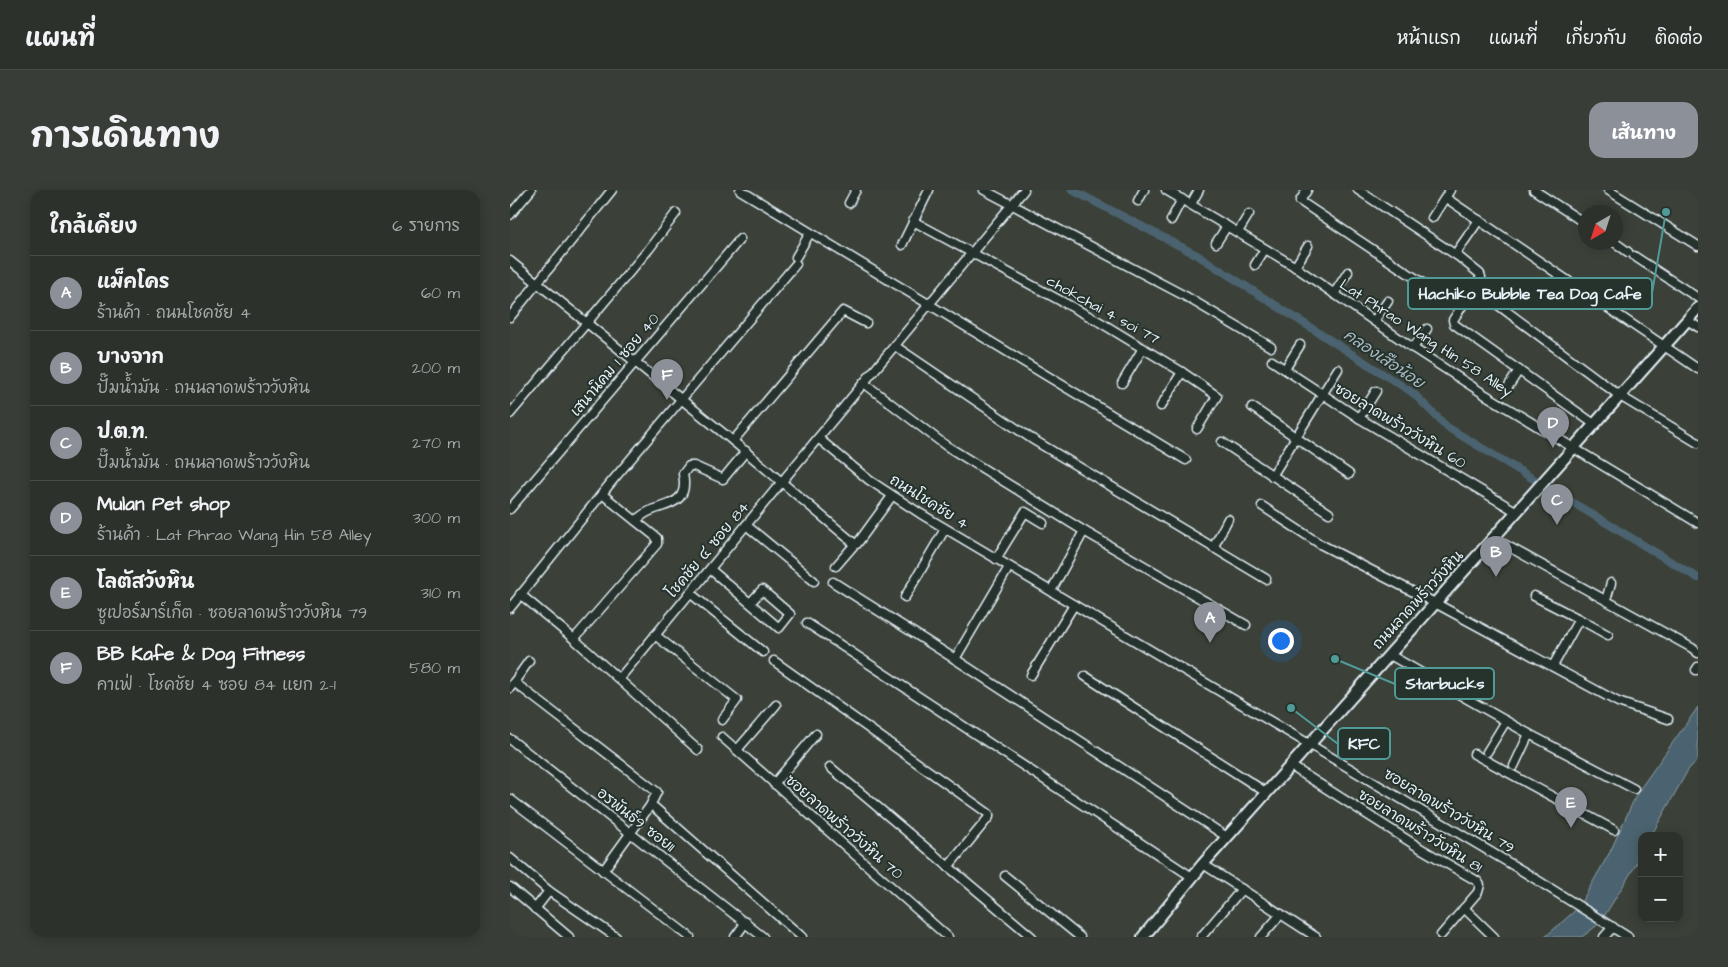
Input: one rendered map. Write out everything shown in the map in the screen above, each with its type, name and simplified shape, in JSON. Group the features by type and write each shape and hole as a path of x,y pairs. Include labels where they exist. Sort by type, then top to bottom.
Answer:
{"main road":[{"name":"ถนนลาดพร้าววังหิน","path":"1146,936 1203,864 1698,308"}],"street":[{"path":"510,215 531,190"},
{"path":"510,317 612,190"},
{"path":"740,190 1186,460"},
{"path":"849,203 856,190"},
{"path":"902,245 929,190"},
{"path":"984,190 1185,296 1271,347"},
{"path":"818,438 1024,190"},
{"path":"1138,201 1144,190"},
{"name":"Lat Phrao Wang Hin 58 Alley","path":"1166,190 1295,267 1413,348 1698,523"},
{"path":"1191,204 1199,190"},
{"path":"1307,190 1300,201 1460,308"},
{"path":"1358,190 1459,257 1480,274 1481,277 1453,320 1454,324 1594,424"},
{"path":"1432,218 1450,190"},
{"path":"1534,190 1578,219"},
{"path":"1612,191 1698,246"},
{"path":"1446,198 1698,369"},
{"path":"1171,220 1182,200"},
{"path":"510,414 649,249 676,213"},
{"path":"1238,232 1249,214"},
{"path":"1458,250 1479,220"},
{"name":"chokchai 4 soi 77","path":"913,222 1098,321 1182,372 1218,397 1197,429"},
{"path":"1216,243 1227,226"},
{"path":"510,608 602,494 796,261 810,233"},
{"name":"เสนานิคม 1 ซอย 40","path":"510,509 740,239"},
{"path":"1295,267 1308,246"},
{"path":"1623,248 1698,298"},
{"path":"1255,265 1265,249"},
{"path":"510,261 746,451 854,544"},
{"path":"1334,294 1348,272"},
{"path":"1474,287 1620,396 1698,443"},
{"path":"1374,322 1388,302"},
{"path":"733,441 844,310 866,323"},
{"path":"1688,320 1698,327"},
{"path":"1413,348 1427,328"},
{"path":"1285,369 1300,345"},
{"path":"894,346 1032,439 1266,579"},
{"path":"1122,383 1143,348"},
{"name":"ซอยลาดพร้าววังหิน 60","path":"1272,360 1359,418 1516,512"},
{"path":"1272,476 1338,369"},
{"path":"1508,387 1519,370"},
{"path":"1162,406 1182,372"},
{"path":"864,383 945,445 1084,531 1246,625"},
{"path":"1359,418 1376,391"},
{"path":"1252,407 1349,474"},
{"name":"โชคชัย ๔ ซอย 84","path":"619,679 818,438"},
{"name":"ถนนโชคชัย 4","path":"818,438 868,480 945,529 1310,744"},
{"path":"1222,442 1329,513"},
{"path":"636,521 641,515 676,502 681,497 685,480 683,474 689,466 694,466 723,478 746,451"},
{"path":"574,639 657,544 657,538 602,494"},
{"path":"836,566 854,544 857,544 892,496"},
{"path":"1262,506 1320,544 1435,603 1618,702 1668,719"},
{"path":"996,559 1024,512 1043,523"},
{"path":"1213,548 1228,519"},
{"path":"746,525 814,581"},
{"path":"905,596 945,529"},
{"path":"1051,591 1084,531"},
{"path":"1493,538 1698,653"},
{"path":"955,659 1009,567"},
{"path":"710,569 750,603 780,628 790,614 762,590 750,603"},
{"path":"833,582 955,659 1227,837"},
{"path":"1606,600 1611,584"},
{"path":"690,593 763,652"},
{"path":"520,594 574,639 698,750"},
{"path":"1534,596 1608,635"},
{"path":"1030,675 1074,604"},
{"path":"1553,666 1579,619"},
{"path":"807,623 1192,877"},
{"path":"655,635 736,700 722,720"},
{"path":"1390,655 1529,734 1634,788"},
{"path":"774,660 989,814 989,817 948,867"},
{"path":"529,661 512,685 657,792 650,806 603,872"},
{"path":"1085,676 1267,792"},
{"path":"737,750 776,705"},
{"path":"1487,752 1506,721"},
{"path":"774,784 816,734"},
{"path":"1514,766 1529,734"},
{"name":"ซอยลาดพร้าววังหิน 70","path":"722,737 948,937"},
{"name":"อรพันธ์9 ซอย11","path":"510,739 764,937"},
{"name":"ซอยลาดพร้าววังหิน 79","path":"1310,744 1574,902 1628,937"},
{"path":"1474,754 1614,830"},
{"name":"ซอยลาดพร้าววังหิน 81","path":"1291,766 1420,848 1477,881 1480,885 1478,892 1441,935"},
{"path":"830,767 1032,937"},
{"path":"510,799 690,937"},
{"path":"654,808 802,937"},
{"path":"510,858 549,891 616,937"},
{"path":"1203,864 1316,937"},
{"path":"1005,876 1080,937"},
{"path":"510,887 569,937"},
{"path":"1201,937 1242,889"},
{"path":"535,909 549,891"},
{"path":"1464,908 1494,937"},
{"path":"1261,937 1281,914"},
{"path":"735,937 746,922"},
{"path":"1604,937 1613,927"}],"water":[{"path":"1698,707 1698,759 1688,770 1653,832 1638,832 1638,860 1600,923 1582,937 1545,937 1578,908 1610,852 1637,793"}],"waterway":[{"name":"คลองเสือน้อย","path":"1072,190 1197,255 1413,393 1447,427 1698,578"}],"place":[{"name":"Hachiko Bubble Tea Dog Cafe","path":"1666,212"},
{"name":"BB Kafe & Dog Fitness","path":"667,400"},
{"name":"Mulan Pet shop","path":"1553,448"},
{"name":"ป.ต.ท.","path":"1557,525"},
{"name":"บางจาก","path":"1496,577"},
{"name":"แม็คโคร","path":"1210,643"},
{"name":"Starbucks","path":"1335,659"},
{"name":"KFC","path":"1291,708"},
{"name":"โลตัสวังหิน","path":"1571,828"}]}
